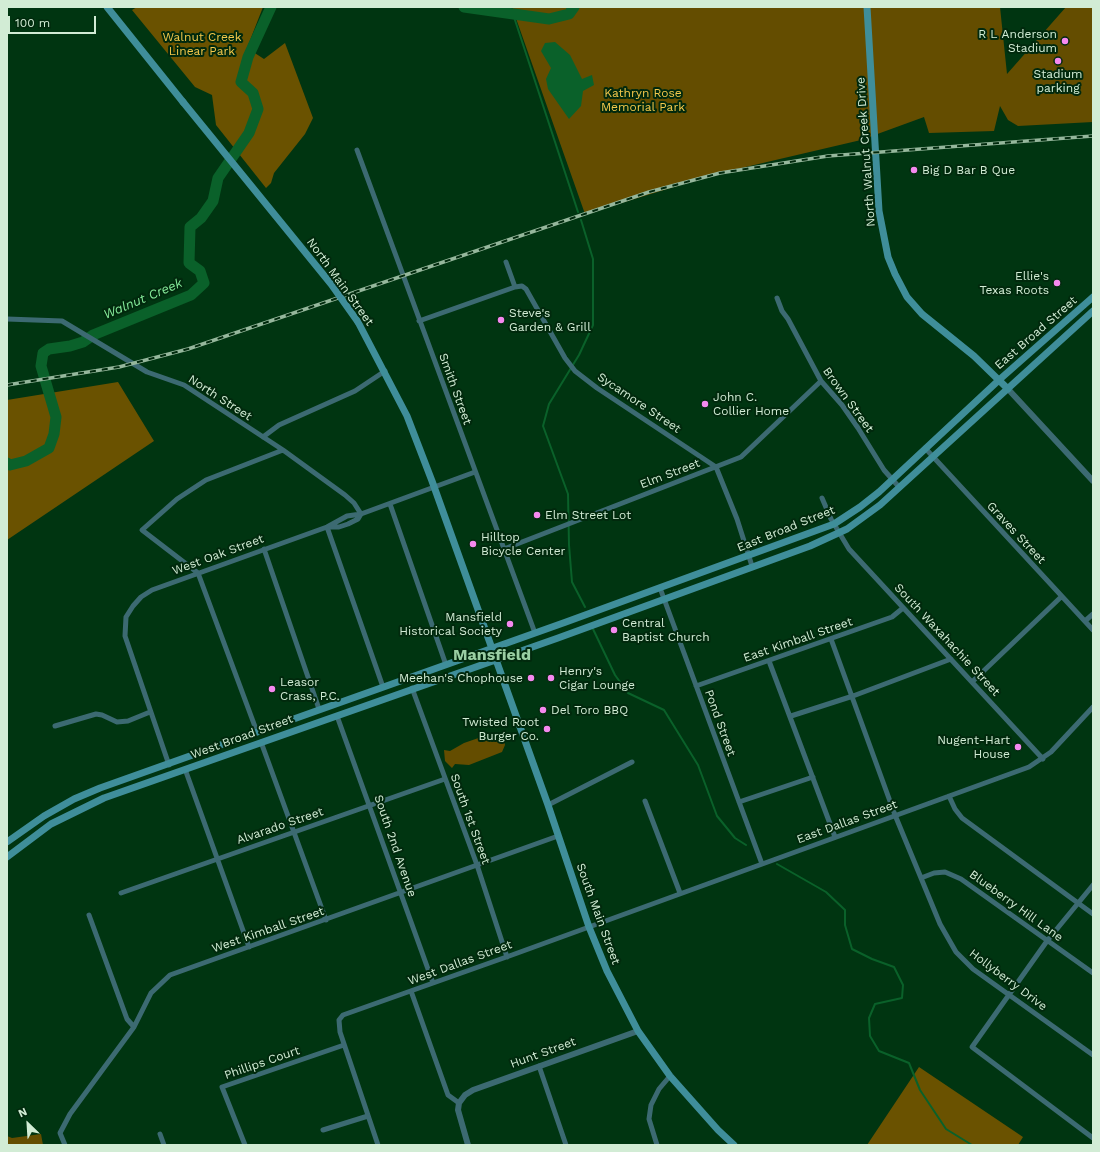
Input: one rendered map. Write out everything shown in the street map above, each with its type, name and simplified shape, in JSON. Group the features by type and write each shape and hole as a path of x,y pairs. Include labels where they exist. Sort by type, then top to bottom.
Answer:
{"main road":[{"name":"North Main Street","path":"107,7 331,284 358,322 385,371 407,416 434,487 495,660"},
{"name":"North Walnut Creek Drive","path":"868,7 879,211 888,257 907,297 922,314 974,356 1008,389"},
{"name":"East Broad Street","path":"491,649 834,524 860,507 892,480 999,380 1093,297"},
{"name":"East Broad Street","path":"495,660 810,546 839,533 868,515 1093,311"},
{"path":"1072,316 1079,324"},
{"path":"606,608 610,618"},
{"path":"566,622 570,632"},
{"name":"West Broad Street","path":"7,842 33,822 75,799 319,709 491,649"},
{"name":"West Broad Street","path":"7,857 39,832 93,803 412,688 495,660"},
{"name":"South Main Street","path":"495,660 548,805 589,927 607,971 638,1031 670,1076 718,1130 734,1145"},
{"path":"408,679 412,688"},
{"path":"257,732 261,742"},
{"path":"169,764 172,774"},
{"path":"33,822 39,832"}],"street":[{"name":"Smith Street","path":"357,150 535,633"},
{"path":"419,321 515,287 506,262"},
{"name":"Sycamore Street","path":"515,287 522,286 529,293 558,346 583,377 716,467"},
{"name":"Brown Street","path":"777,298 782,311 788,319 821,381 858,428 884,470 900,487"},
{"name":"North Street","path":"7,319 58,321 72,327 147,372 184,385 283,450 354,503 361,514"},
{"path":"263,437 279,426 355,391 385,371"},
{"name":"Elm Street","path":"504,549 741,457 821,381"},
{"path":"1008,389 1093,481"},
{"name":"Graves Street","path":"926,448 1093,630"},
{"path":"257,732 198,573 142,530 177,499 206,480 283,450"},
{"path":"716,467 737,519 752,566"},
{"name":"West Oak Street","path":"150,712 125,636 126,617 132,606 141,597 152,590 327,527 347,516 361,514 475,472"},
{"name":"South Waxahachie Street","path":"822,498 834,524 849,549 1043,759"},
{"path":"390,504 446,665"},
{"name":"West Oak Street","path":"327,527 339,527 348,524 358,519 361,514"},
{"path":"327,527 383,687"},
{"path":"264,549 319,709"},
{"name":"Pond Street","path":"660,588 762,864"},
{"path":"972,682 1062,597"},
{"name":"East Kimball Street","path":"696,686 892,617 903,608"},
{"path":"1085,621 1093,614"},
{"name":"Hollyberry Drive","path":"831,639 853,696 895,816 940,924 956,952 968,965 1093,1055"},
{"path":"791,716 853,696 951,660"},
{"path":"769,661 791,716 835,837"},
{"name":"South 1st Street","path":"412,688 477,865 507,957"},
{"name":"East Dallas Street","path":"589,927 1022,770 1043,759 1093,708"},
{"path":"55,726 96,714 102,715 117,722 128,721 150,712 169,764"},
{"name":"South 2nd Avenue","path":"337,716 433,983"},
{"path":"261,742 326,920"},
{"path":"548,805 632,762"},
{"path":"185,770 249,947"},
{"path":"739,802 813,777"},
{"name":"Alvarado Street","path":"121,893 445,778"},
{"path":"948,796 954,809 962,818 1093,914"},
{"path":"645,801 680,894"},
{"name":"West Kimball Street","path":"65,1145 61,1136 63,1126 70,1114 134,1027 151,993 170,975 558,836"},
{"name":"Blueberry Hill Lane","path":"921,878 934,873 945,872 961,879 1093,973"},
{"path":"1093,885 1047,941 1008,994 972,1047 1093,1138"},
{"path":"90,915 127,1019 134,1027"},
{"name":"West Dallas Street","path":"344,1045 338,1026 339,1020 343,1015 351,1011 589,927"},
{"path":"411,991 448,1095 459,1102 459,1118 468,1145"},
{"name":"Hunt Street","path":"459,1102 464,1095 473,1090 638,1031"},
{"path":"344,1045 378,1145"},
{"name":"Phillips Court","path":"245,1145 222,1087 344,1045"},
{"path":"538,1066 566,1145"},
{"path":"657,1145 649,1119 651,1105 659,1088 670,1076"},
{"path":"323,1130 368,1116"},
{"path":"160,1134 164,1145"}],"green space":[{"name":"Walnut Creek Linear Park","path":"137,7 263,7 247,48 264,59 285,43 313,118 305,134 274,173 271,183 266,188 216,125 212,95 195,87 132,10"},
{"name":"Kathryn Rose Memorial Park","path":"512,7 1000,7 1007,74 1066,7 1093,7 1093,122 1018,126 1008,120 1000,106 994,131 929,133 924,117 861,140 720,173 585,214"},
{"path":"118,382 154,441 7,540 7,400"},
{"path":"493,733 498,734 504,740 505,745 502,752 469,765 455,764 452,768 445,761 444,750 450,751 464,743"},
{"path":"919,1067 1023,1137 1018,1145 867,1145"},
{"path":"41,1134 43,1145 7,1145 7,1136 12,1138"}],"shaded area":[{"path":"555,42 570,55 582,79 592,75 594,85 583,91 581,106 569,119 548,89 546,79 551,68 541,51 545,43"}],"waterway":[{"name":"Walnut Creek","path":"7,463 10,465 26,461 49,448 54,434 56,417 41,366 43,353 49,349 70,346 83,342 93,335 191,295 204,283 200,271 189,263 190,227 201,218 213,201 218,178 249,133 258,109 253,93 241,82 248,57 271,7"},
{"name":"Walnut Creek","path":"464,7 549,19 569,14 574,7"},
{"path":"513,14 578,212"},
{"path":"581,220 593,259 593,325 579,355 549,404 543,426 568,494 569,545 572,582 585,607"},
{"path":"593,629 615,675 628,693 664,710 698,765 717,816 735,838 746,845"},
{"path":"777,864 826,892 845,910 845,925 852,949 872,959 894,967 903,985 902,998 875,1004 869,1018 870,1036 879,1051 909,1063 920,1090 946,1129 972,1145"}],"railway":[{"path":"7,385 119,367 188,349 649,192 720,173 828,156 1093,136"}],"place":[{"name":"R L Anderson Stadium","path":"1065,41"},
{"name":"Stadium parking","path":"1058,61"},
{"name":"Big D Bar B Que","path":"914,170"},
{"name":"Ellie's Texas Roots","path":"1057,283"},
{"name":"Steve's Garden & Grill","path":"501,320"},
{"name":"John C. Collier Home","path":"705,404"},
{"name":"Elm Street Lot","path":"537,515"},
{"name":"Hilltop Bicycle Center","path":"473,544"},
{"name":"Mansfield Historical Society","path":"510,624"},
{"name":"Central Baptist Church","path":"614,630"},
{"name":"Meehan's Chophouse","path":"531,678"},
{"name":"Henry's Cigar Lounge","path":"551,678"},
{"name":"Leasor Crass, P.C.","path":"272,689"},
{"name":"Del Toro BBQ","path":"543,710"},
{"name":"Twisted Root Burger Co.","path":"547,729"},
{"name":"Nugent-Hart House","path":"1018,747"}],"district":[{"name":"Mansfield","path":"492,655"}]}
